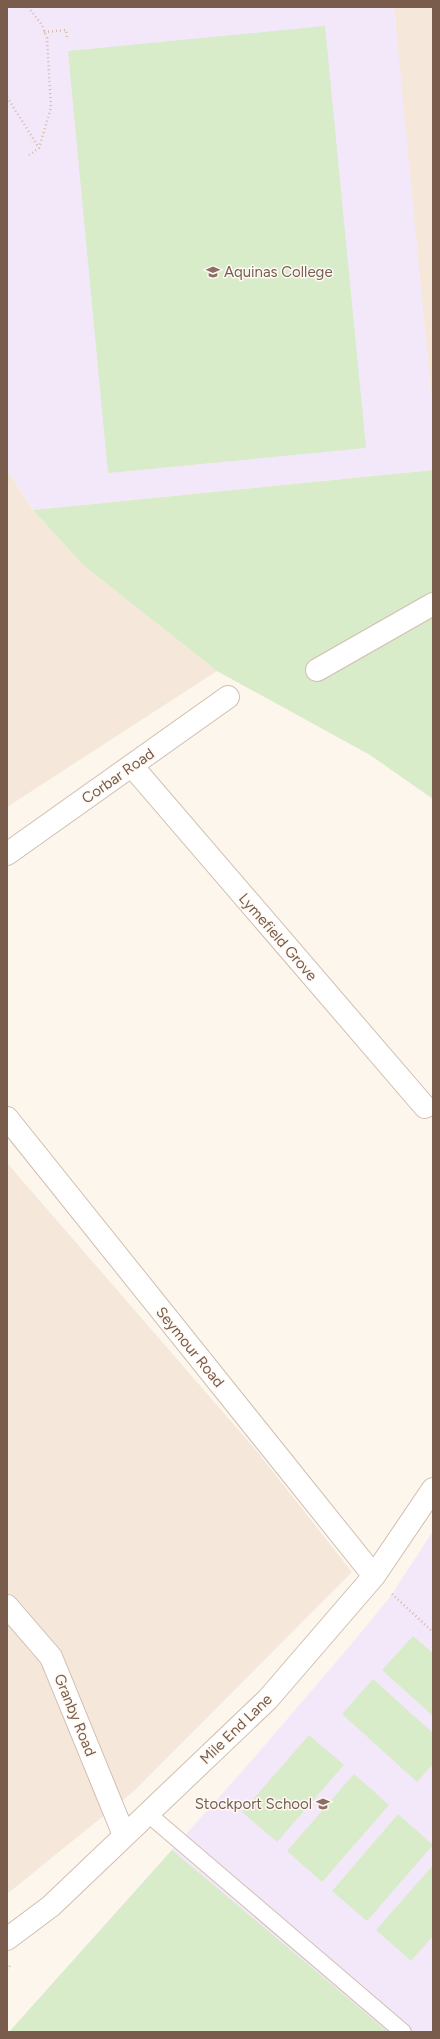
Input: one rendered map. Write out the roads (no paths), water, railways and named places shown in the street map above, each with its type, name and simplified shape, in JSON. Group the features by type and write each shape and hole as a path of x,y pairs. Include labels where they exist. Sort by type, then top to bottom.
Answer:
{"street":[{"path":"317,670 433,604"},
{"name":"Corbar Road","path":"7,854 228,697"},
{"name":"Lymefield Grove","path":"132,766 425,1107"},
{"name":"Seymour Road","path":"7,1118 374,1576"},
{"name":"Mile End Lane","path":"7,1939 51,1906 268,1699 374,1576 433,1489"},
{"name":"Granby Road","path":"7,1606 51,1657 124,1835"}],"lane":[{"path":"147,1813 403,2032"}],"place":[{"name":"Aquinas College","path":"213,272"},
{"name":"Stockport School","path":"323,1804"}]}
